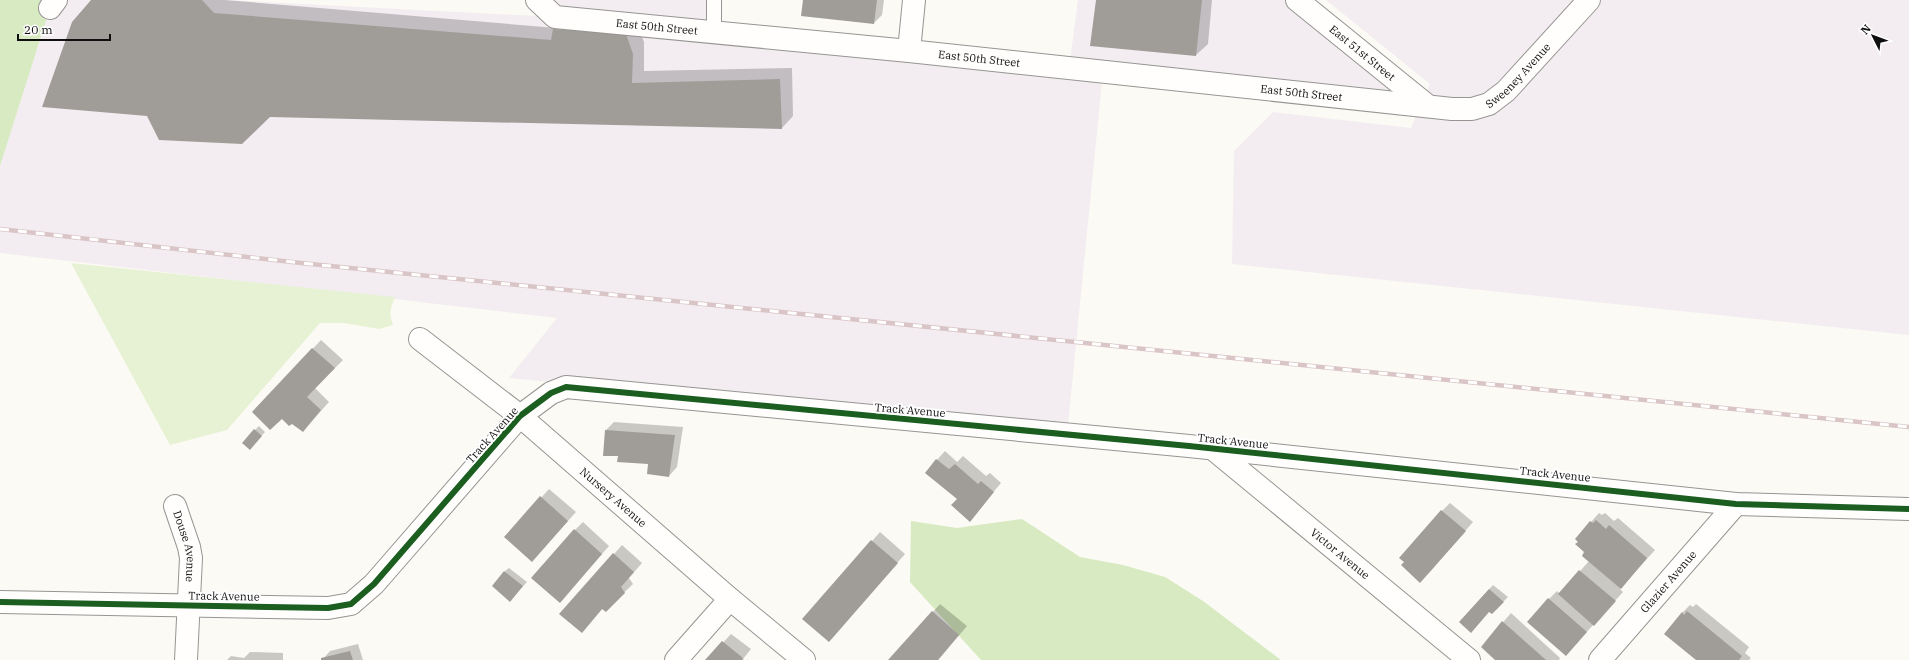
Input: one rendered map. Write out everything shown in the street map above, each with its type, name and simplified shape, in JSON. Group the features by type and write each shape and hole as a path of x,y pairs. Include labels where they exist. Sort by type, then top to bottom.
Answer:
{"street":[{"name":"East 50th Street","path":"537,0 555,17 909,51 1428,106"},
{"path":"909,51 914,0"},
{"name":"East 51st Street","path":"1297,0 1428,106"},
{"name":"Sweeney Avenue","path":"1428,106 1452,110 1472,109 1489,104 1506,91 1589,0"},
{"name":"Nursery Avenue","path":"420,339 520,416 730,599 804,660"},
{"name":"Track Avenue","path":"0,602 328,608 351,604 374,584 520,416 551,393 566,387 1212,448 1736,504 1909,509"},
{"name":"Victor Avenue","path":"1212,448 1468,660"},
{"name":"Glazier Avenue","path":"1600,660 1736,504"},
{"name":"Douse Avenue","path":"174,506 189,547 191,558 190,606 186,660"},
{"path":"676,660 730,599"}],"lane":[{"path":"714,0 714,32"}],"shaded area":[{"path":"56,0 227,0 554,17 537,0 714,0 714,32 1069,68 1078,0 1297,0 1422,102 1430,84 1326,0 1909,0 1909,335 1232,264 1234,151 1273,112 1411,128 1421,105 1103,72 1067,435 509,378 557,318 0,253 0,166 50,8"}],"green space":[{"path":"0,0 56,0 50,8 0,166"},
{"path":"71,263 395,297 391,311 393,325 379,329 344,323 320,323 227,430 170,445"},
{"path":"1022,519 1080,557 1123,565 1165,577 1203,601 1281,660 981,660 910,582 911,521 957,528"}],"building":[{"path":"91,0 202,0 214,13 551,40 553,29 626,34 633,54 632,83 780,79 782,129 270,117 242,144 159,140 147,116 42,107 72,22"},
{"path":"803,0 877,0 874,24 801,16"},
{"path":"1096,0 1202,0 1196,56 1090,46"},
{"path":"312,348 335,368 307,397 321,410 303,432 292,424 289,426 282,419 270,430 252,412"},
{"path":"254,429 262,436 250,450 242,443"},
{"path":"605,430 675,435 669,477 647,474 648,464 617,462 618,456 603,456"},
{"path":"936,459 949,469 955,464 978,484 981,481 994,492 970,522 951,505 957,499 925,473"},
{"path":"540,496 568,521 532,562 504,537"},
{"path":"1441,510 1466,531 1420,583 1401,565 1404,562 1399,558"},
{"path":"1596,520 1606,529 1609,525 1647,558 1621,589 1582,556 1584,552 1575,544 1578,542 1575,539 1590,521 1593,523"},
{"path":"574,529 602,554 560,603 531,578"},
{"path":"871,540 898,563 829,642 802,619"},
{"path":"613,553 634,572 621,587 625,593 606,612 602,609 582,633 559,614"},
{"path":"1579,570 1616,601 1594,626 1558,594"},
{"path":"504,571 523,586 510,602 492,586"},
{"path":"1489,589 1504,602 1492,614 1489,612 1471,633 1459,622"},
{"path":"1548,598 1587,632 1566,656 1527,622"},
{"path":"932,611 959,635 938,660 888,660"},
{"path":"1687,611 1742,656 1739,660 1696,660 1664,634 1682,612 1684,615"},
{"path":"1502,621 1546,660 1495,660 1481,647"},
{"path":"722,641 743,658 742,660 705,660"},
{"path":"350,651 353,660 321,660 321,658"}],"railway":[{"path":"0,229 301,263 1909,427"}],"cycle path":[{"path":"0,602 328,608 351,604 374,584 520,416 551,393 566,387 1189,446 1736,504 1909,509"}]}
